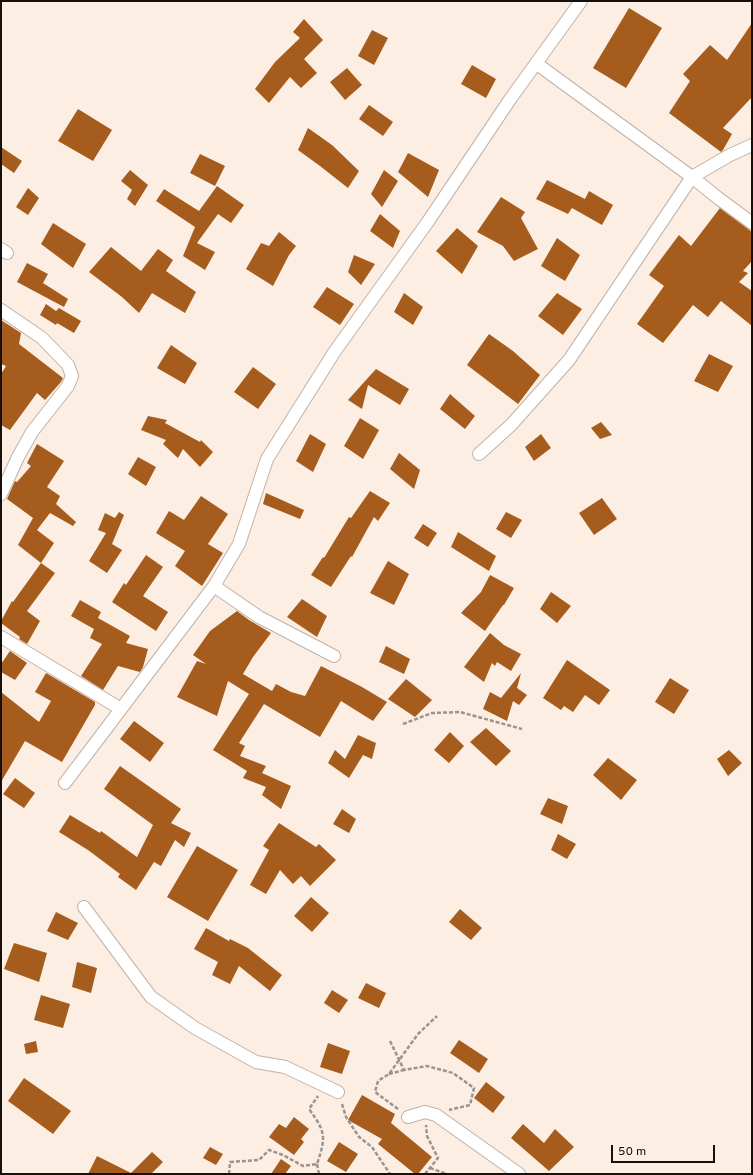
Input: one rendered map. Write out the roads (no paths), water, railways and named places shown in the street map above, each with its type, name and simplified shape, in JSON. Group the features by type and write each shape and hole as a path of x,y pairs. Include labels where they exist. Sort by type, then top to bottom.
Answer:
{"street":[{"path":"65,783 214,586 238,544 266,459 335,351 427,223 511,98 582,1"},
{"path":"537,64 692,177 752,223"},
{"path":"479,454 511,425 569,360 692,177 730,155 752,145"},
{"path":"1,310 42,338 68,365 72,376 68,386 32,432 18,457 1,494"},
{"path":"214,586 259,617 334,656"},
{"path":"1,638 122,709"},
{"path":"84,907 151,997 195,1028 256,1062 285,1067 338,1092"},
{"path":"408,1117 431,1113 519,1174"}]}
